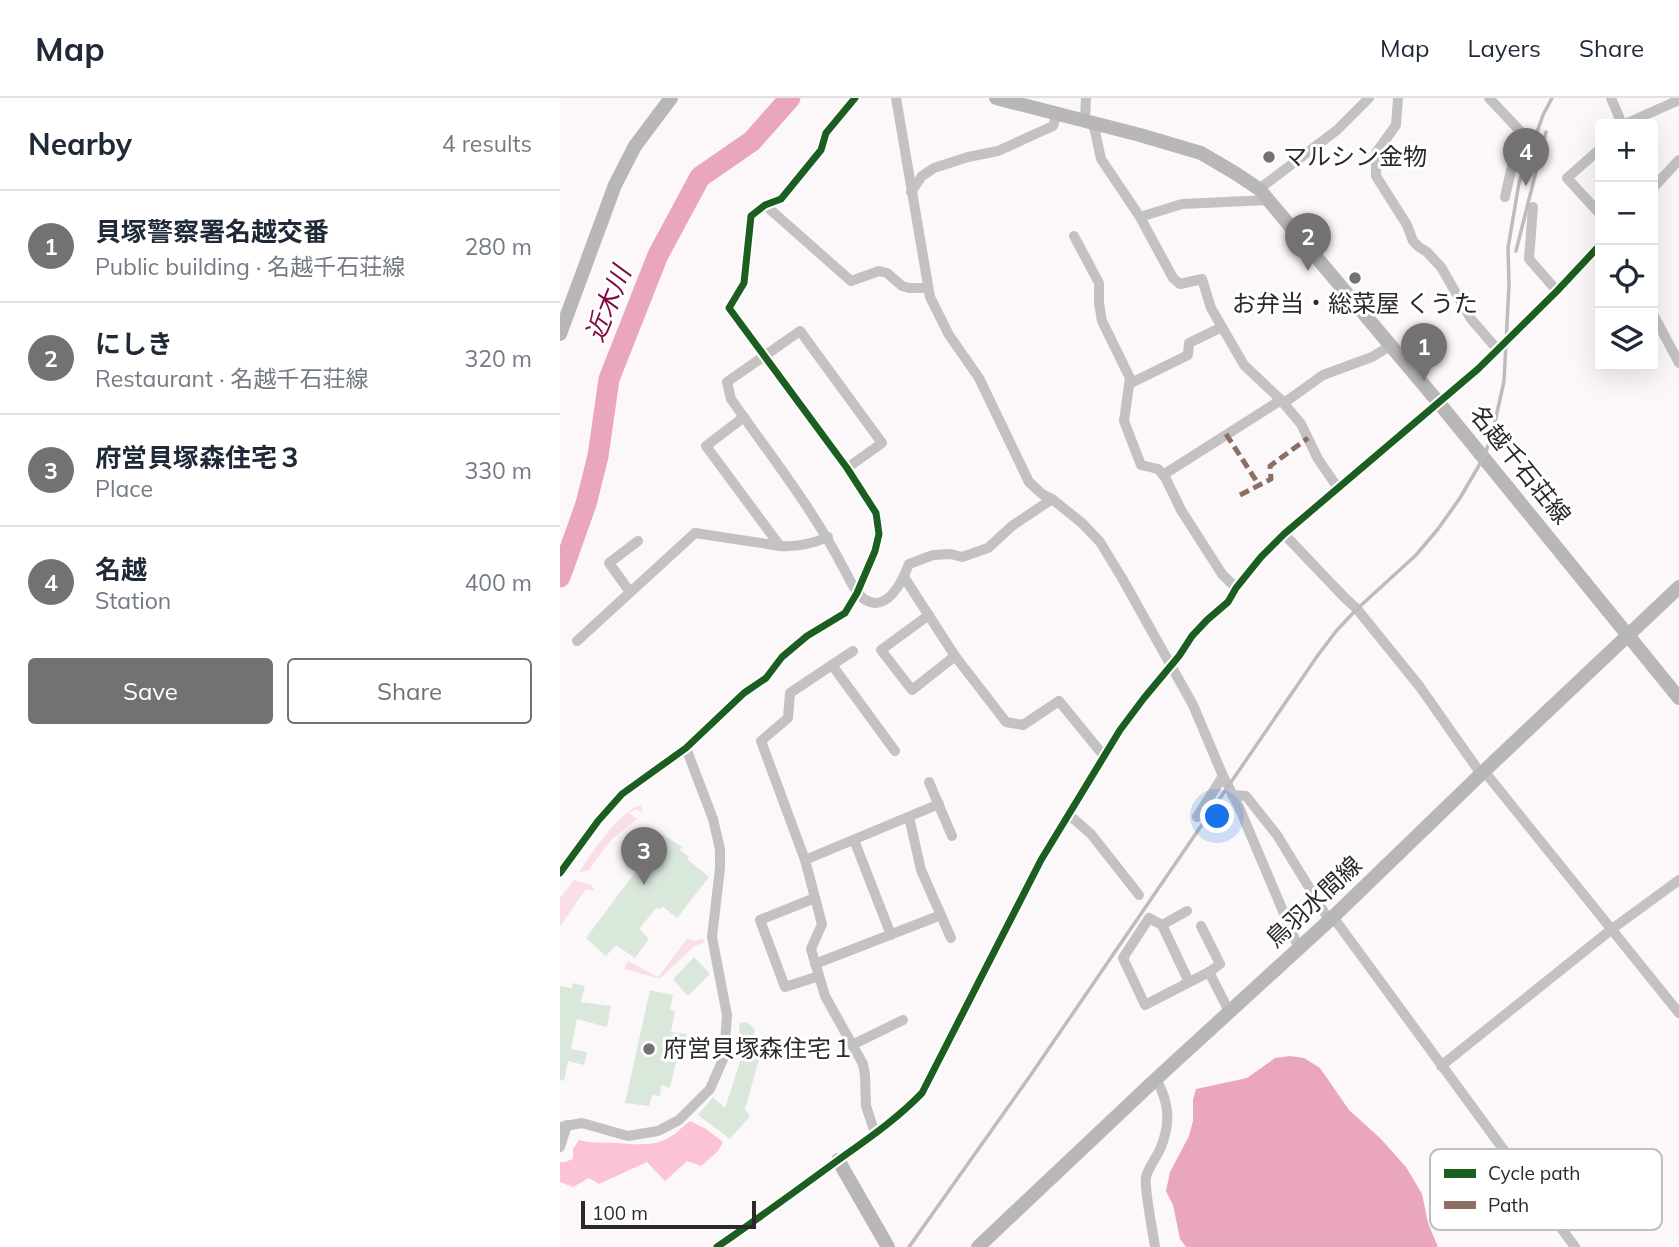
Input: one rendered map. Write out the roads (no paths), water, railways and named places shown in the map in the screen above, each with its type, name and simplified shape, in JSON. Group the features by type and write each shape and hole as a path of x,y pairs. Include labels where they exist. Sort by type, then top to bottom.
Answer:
{"street":[{"path":"560,334 615,185 635,146 671,98"},
{"path":"560,873 598,821 622,794 687,748 744,694 766,678 782,657 807,636 845,613 875,551 879,534 876,513 847,468 729,308 744,283 751,216 765,205 781,199 821,150 826,133 855,98"},
{"path":"896,98 930,297 949,335 979,378 1029,482 1082,523 1100,542 1122,578 1193,705 1299,949"},
{"path":"1086,98 1089,121 1101,159 1140,217 1173,278 1180,284 1202,279 1211,308 1244,365 1283,402 1301,424 1318,459 1338,488"},
{"path":"1140,217 1182,204 1264,194 1369,98"},
{"path":"1489,98 1522,133 1505,197"},
{"path":"1611,98 1621,119"},
{"name":"名越千石荘線","path":"1001,99 1201,153 1236,173 1264,194 1439,403 1679,698"},
{"path":"1401,100 1396,125 1376,153 1376,176 1407,225 1413,241 1427,251 1441,267 1471,319 1497,349"},
{"path":"1635,119 1679,100"},
{"path":"911,192 922,176 934,168 998,151 1053,126 1057,113"},
{"path":"1595,153 1567,178 1595,209"},
{"path":"1658,183 1679,160"},
{"path":"765,205 851,281 878,271 887,273 902,286 928,288"},
{"path":"1533,207 1529,259 1558,290"},
{"path":"1074,236 1099,283 1102,321 1130,379 1124,421 1141,465 1158,469 1163,475 1181,510 1216,564 1236,587"},
{"path":"717,1247 875,1133 909,1107 922,1093 1041,860 1104,756 1192,636 1227,601 1261,557 1284,534 1439,403 1558,290 1595,250"},
{"path":"1658,323 1679,363"},
{"path":"1129,384 1188,355 1189,343 1222,327"},
{"path":"847,468 882,443 800,331 727,382 731,399 828,537 857,593 877,603 892,594 909,564 933,555 951,554 962,557 988,548 1012,526 1052,499"},
{"path":"1163,475 1323,375 1372,357 1391,346"},
{"path":"744,417 706,446 780,546"},
{"path":"577,640 695,533 794,547 828,537"},
{"path":"1284,534 1357,609 1420,687 1482,773 1679,1013"},
{"path":"630,592 609,563 638,541"},
{"path":"904,576 955,656 1006,722 1023,725 1059,701 1104,756"},
{"name":"鳥羽水間線","path":"978,1247 1331,919 1679,587"},
{"path":"929,615 881,649 912,690 955,656"},
{"path":"853,651 790,693 788,718 761,741 805,860 816,898 822,924 811,949 815,964 825,996 863,1064 866,1106 875,1133"},
{"path":"832,665 895,751"},
{"path":"560,1147 564,1126 582,1123 628,1136 658,1131 680,1120 710,1089 724,1057 727,1015 712,937 720,849 713,819 687,748"},
{"path":"1197,817 1223,775"},
{"path":"929,782 952,836"},
{"path":"1233,795 1246,796 1277,835 1331,919 1503,1149"},
{"path":"805,860 939,804"},
{"path":"1069,814 1091,834 1139,895"},
{"path":"909,817 921,870 950,938"},
{"path":"853,840 891,935"},
{"path":"1441,1066 1612,929 1679,880"},
{"path":"816,898 760,920 785,987 819,976"},
{"path":"1162,925 1187,911"},
{"path":"815,964 941,915"},
{"path":"1189,982 1162,925 1149,918 1123,958 1145,1005 1209,972 1220,964 1201,926"},
{"path":"1209,972 1230,1013"},
{"path":"852,1045 903,1020"},
{"path":"1155,1247 1146,1176 1161,1147 1167,1125 1165,1094 1156,1079"},
{"path":"838,1160 888,1247"},
{"path":"1563,1230 1575,1247"}],"waterway":[{"name":"近木川","path":"560,577 586,504 598,456 609,379 658,255 700,177 752,141 790,98"}],"railway":[{"path":"909,1247 1030,1076 1318,655 1337,630 1416,555 1438,529 1484,457 1504,381 1509,285 1508,248 1519,183 1543,115 1552,98"},
{"path":"1516,251 1546,132"}],"place":[{"name":"マルシン金物","path":"1269,157"},
{"name":"名越","path":"1526,186"},
{"name":"にしき","path":"1308,271"},
{"name":"お弁当・総菜屋 くうた","path":"1355,278"},
{"name":"貝塚警察署名越交番","path":"1424,381"},
{"name":"府営貝塚森住宅３","path":"644,885"},
{"name":"府営貝塚森住宅１","path":"649,1049"}]}
